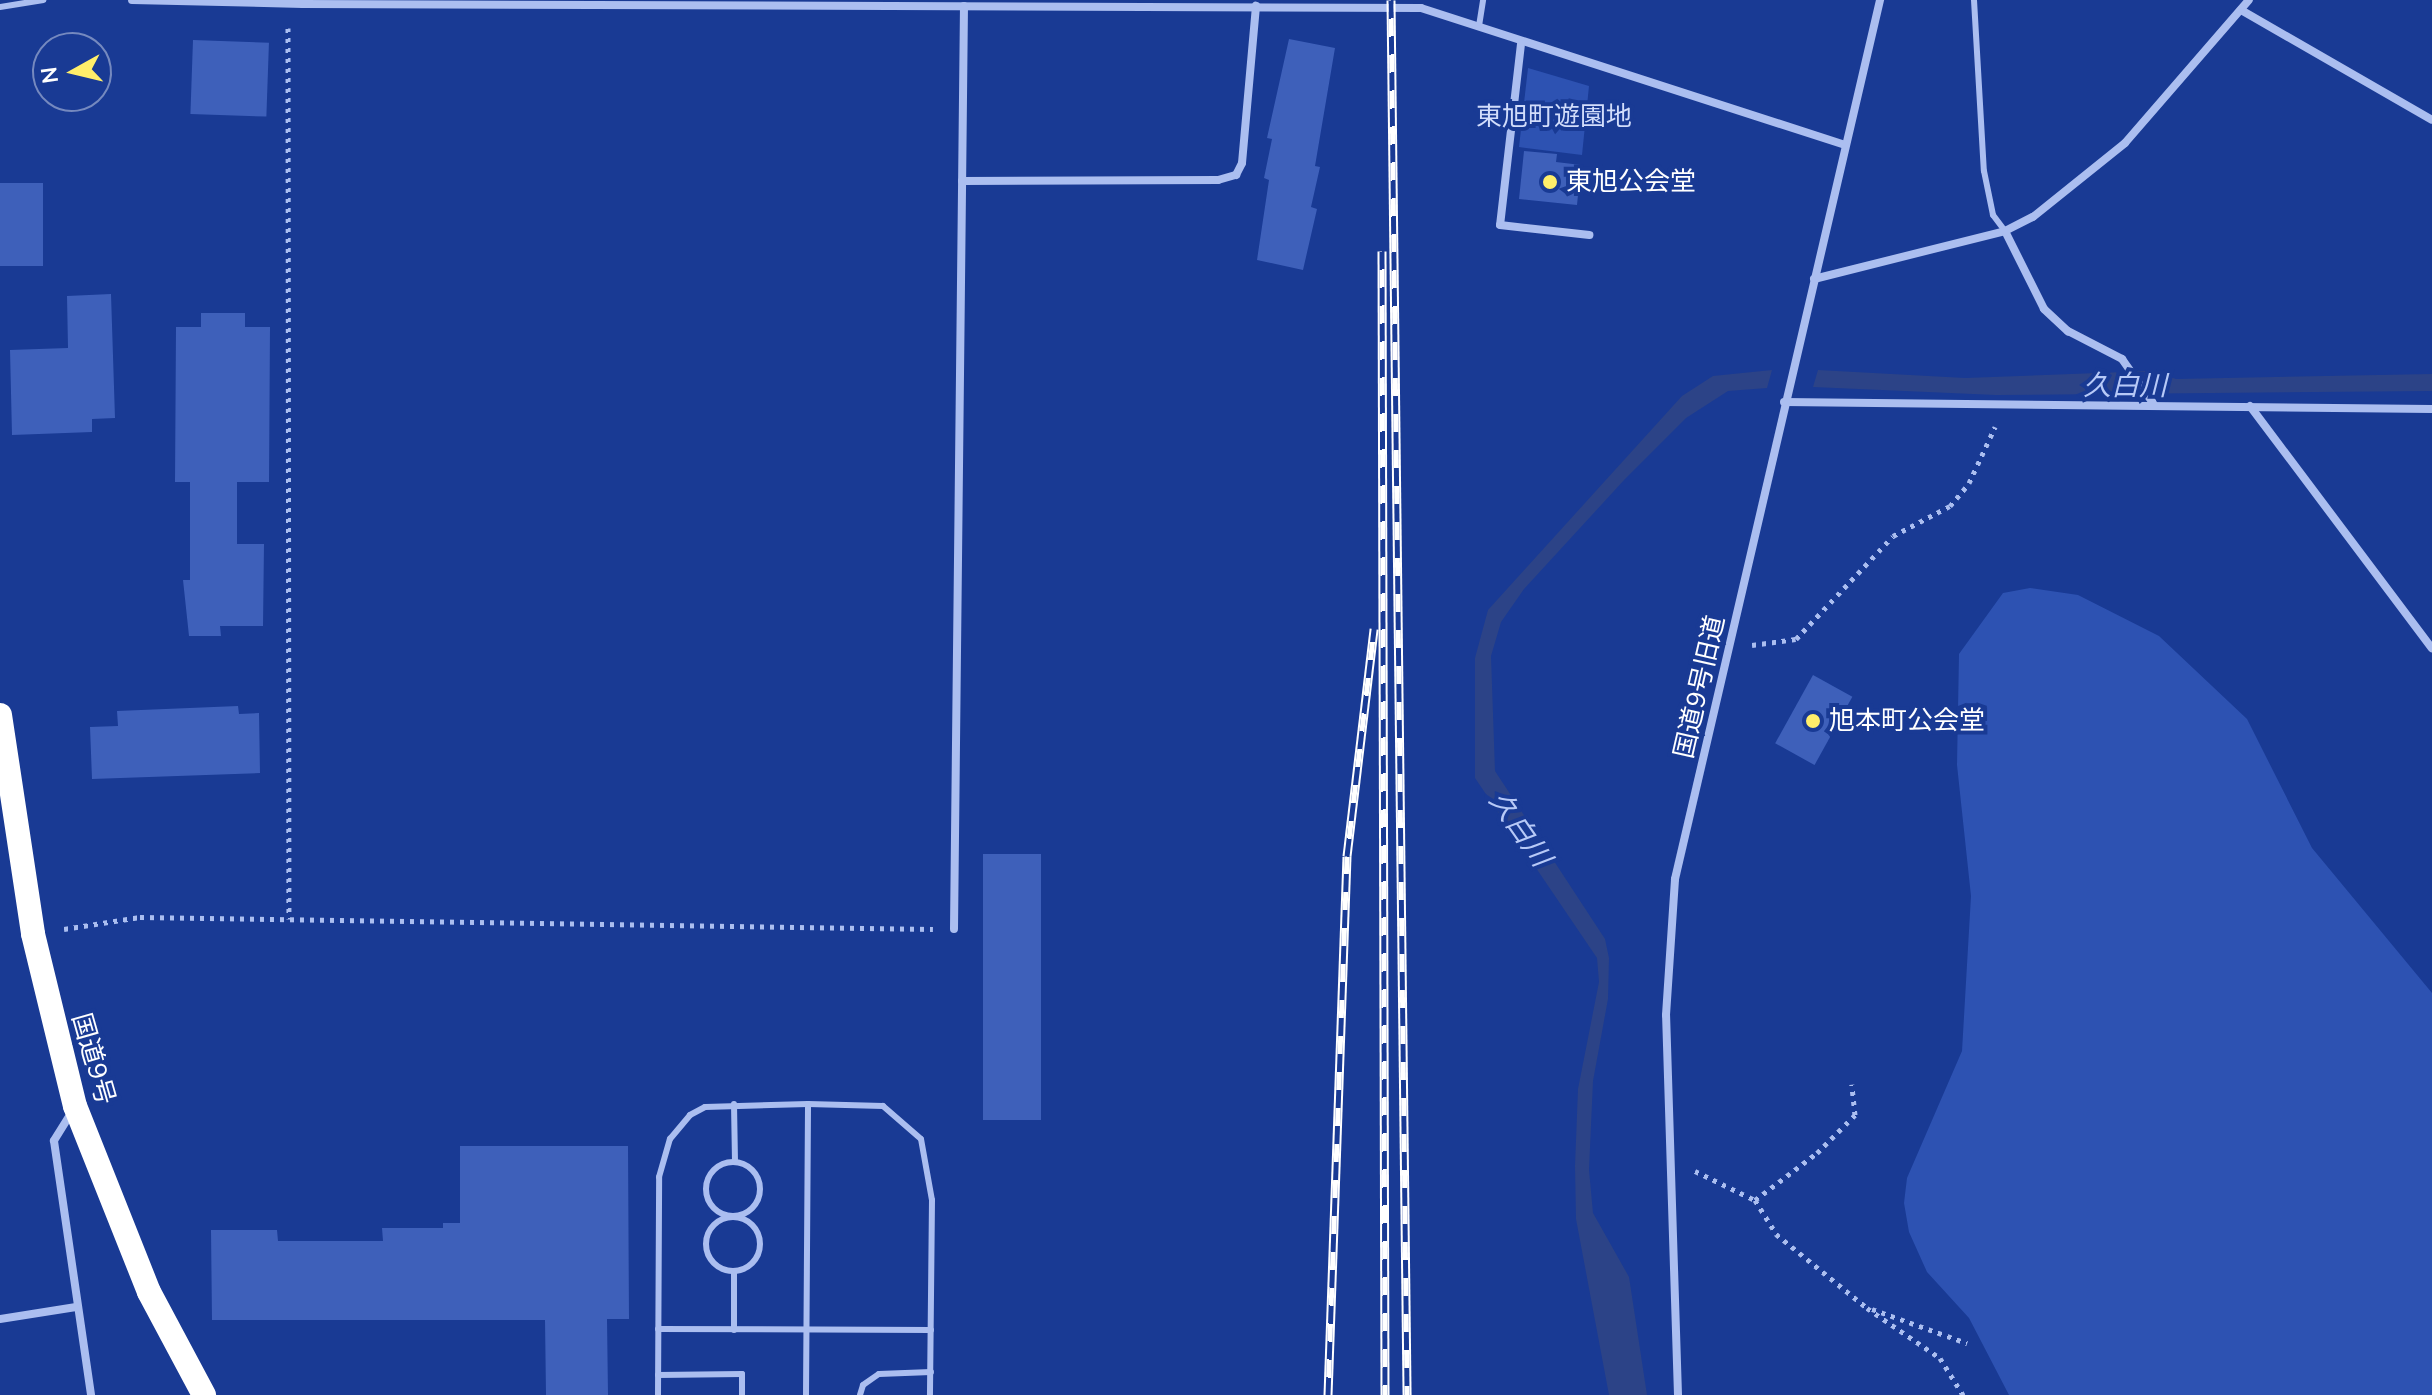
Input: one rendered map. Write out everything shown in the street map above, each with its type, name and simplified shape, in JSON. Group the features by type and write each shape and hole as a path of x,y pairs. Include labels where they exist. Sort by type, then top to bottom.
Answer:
{"highway":[{"name":"国道9号","path":"0,715 33,934 75,1106 149,1292 204,1395"}],"street":[{"path":"132,0 964,6 1024,3 1256,6 1277,3 1421,8 1479,26 1521,44 1844,145"},
{"name":"国道9号旧道","path":"1678,1395 1674,1174 1666,1015 1675,879 1880,0"},
{"path":"1814,279 2005,231 2033,217 2125,143 2249,0"},
{"path":"954,929 964,6"},
{"path":"962,181 1218,180 1236,175 1242,163 1256,6"},
{"path":"2241,10 2432,120"},
{"path":"1521,44 1500,225 1589,235"},
{"path":"2005,231 2054,320 2127,365 2153,403"},
{"path":"1784,402 2153,403 2432,409"},
{"path":"2250,406 2432,648"},
{"path":"75,1106 54,1141 91,1395"},
{"path":"0,1319 76,1307"}],"lane":[{"path":"0,7 43,0"},
{"path":"1479,26 1483,0"},
{"path":"1974,0 1984,171 1993,215 2005,231"},
{"path":"734,1104 735,1161"},
{"path":"658,1395 662,1155 690,1115 734,1104 883,1106 921,1139 932,1200 930,1395"},
{"path":"806,1395 808,1104"},
{"path":"735,1161 710,1174 706,1191 718,1212 734,1216 752,1224 760,1241 756,1258 734,1272 718,1267 705,1246 710,1229 734,1216 751,1210 760,1195 758,1176 735,1161"},
{"path":"734,1272 734,1330"},
{"path":"658,1329 931,1330"},
{"path":"860,1395 863,1385 879,1374 931,1372"},
{"path":"658,1375 742,1374 742,1395"}],"path":[{"path":"288,3 289,919"},
{"path":"1730,644 1771,646 1796,639 1893,536 1950,506 1969,483 2002,404"},
{"path":"33,934 140,917 954,929"},
{"path":"1755,1200 1800,1167 1855,1115 1852,1084"},
{"path":"1674,1174 1700,1170 1755,1200 1776,1234 1867,1308 1940,1358 1963,1395"},
{"path":"1867,1308 1967,1343"}],"green space":[{"name":"東旭町遊園地","path":"1528,68 1589,86 1582,155 1519,147"},
{"path":"2030,588 2078,595 2159,636 2247,719 2312,848 2432,993 2432,1395 2009,1395 1969,1318 1927,1272 1909,1232 1904,1203 1907,1178 1962,1051 1971,896 1957,765 1959,654 2003,593"}],"water":[{"name":"久白川","path":"1772,370 1767,388 1728,391 1686,418 1625,479 1524,589 1501,622 1491,656 1495,771 1605,939 1609,958 1608,999 1593,1081 1589,1170 1593,1213 1629,1277 1647,1395 1609,1395 1576,1219 1578,1089 1599,982 1597,958 1475,778 1475,658 1488,610 1682,396 1713,376"},
{"name":"久白川","path":"1818,370 1965,378 2151,371 2176,379 2432,374 2432,391 1996,395 1813,387"}],"building":[{"path":"1289,39 1335,48 1315,166 1320,167 1311,207 1317,209 1303,270 1257,260 1269,180 1264,178 1272,139 1267,138"},
{"path":"193,40 269,43 266,117 190,114"},
{"name":"東旭公会堂","path":"1524,151 1557,154 1556,162 1581,165 1577,205 1519,199"},
{"path":"0,183 43,183 43,266 0,266"},
{"path":"111,294 115,418 92,419 92,432 12,435 10,350 68,348 67,296"},
{"path":"201,313 245,313 245,327 270,327 269,482 237,482 237,544 264,544 263,626 220,626 221,636 189,636 183,580 190,580 190,482 175,482 176,327 201,327"},
{"name":"旭本町公会堂","path":"1813,675 1852,697 1815,765 1775,743"},
{"path":"238,706 239,714 259,713 260,773 92,779 90,727 118,726 117,711"},
{"path":"983,854 1041,854 1041,1120 983,1120"},
{"path":"460,1146 628,1146 629,1319 607,1319 608,1395 546,1395 545,1320 212,1320 211,1230 277,1230 278,1241 383,1241 382,1228 443,1228 443,1223 460,1223"}],"railway":[{"path":"1391,0 1407,1395"},
{"path":"1382,251 1385,1395"},
{"path":"1328,1395 1347,856 1374,629"}],"place":[{"name":"東旭公会堂","path":"1550,182"},
{"name":"旭本町公会堂","path":"1813,721"}]}
